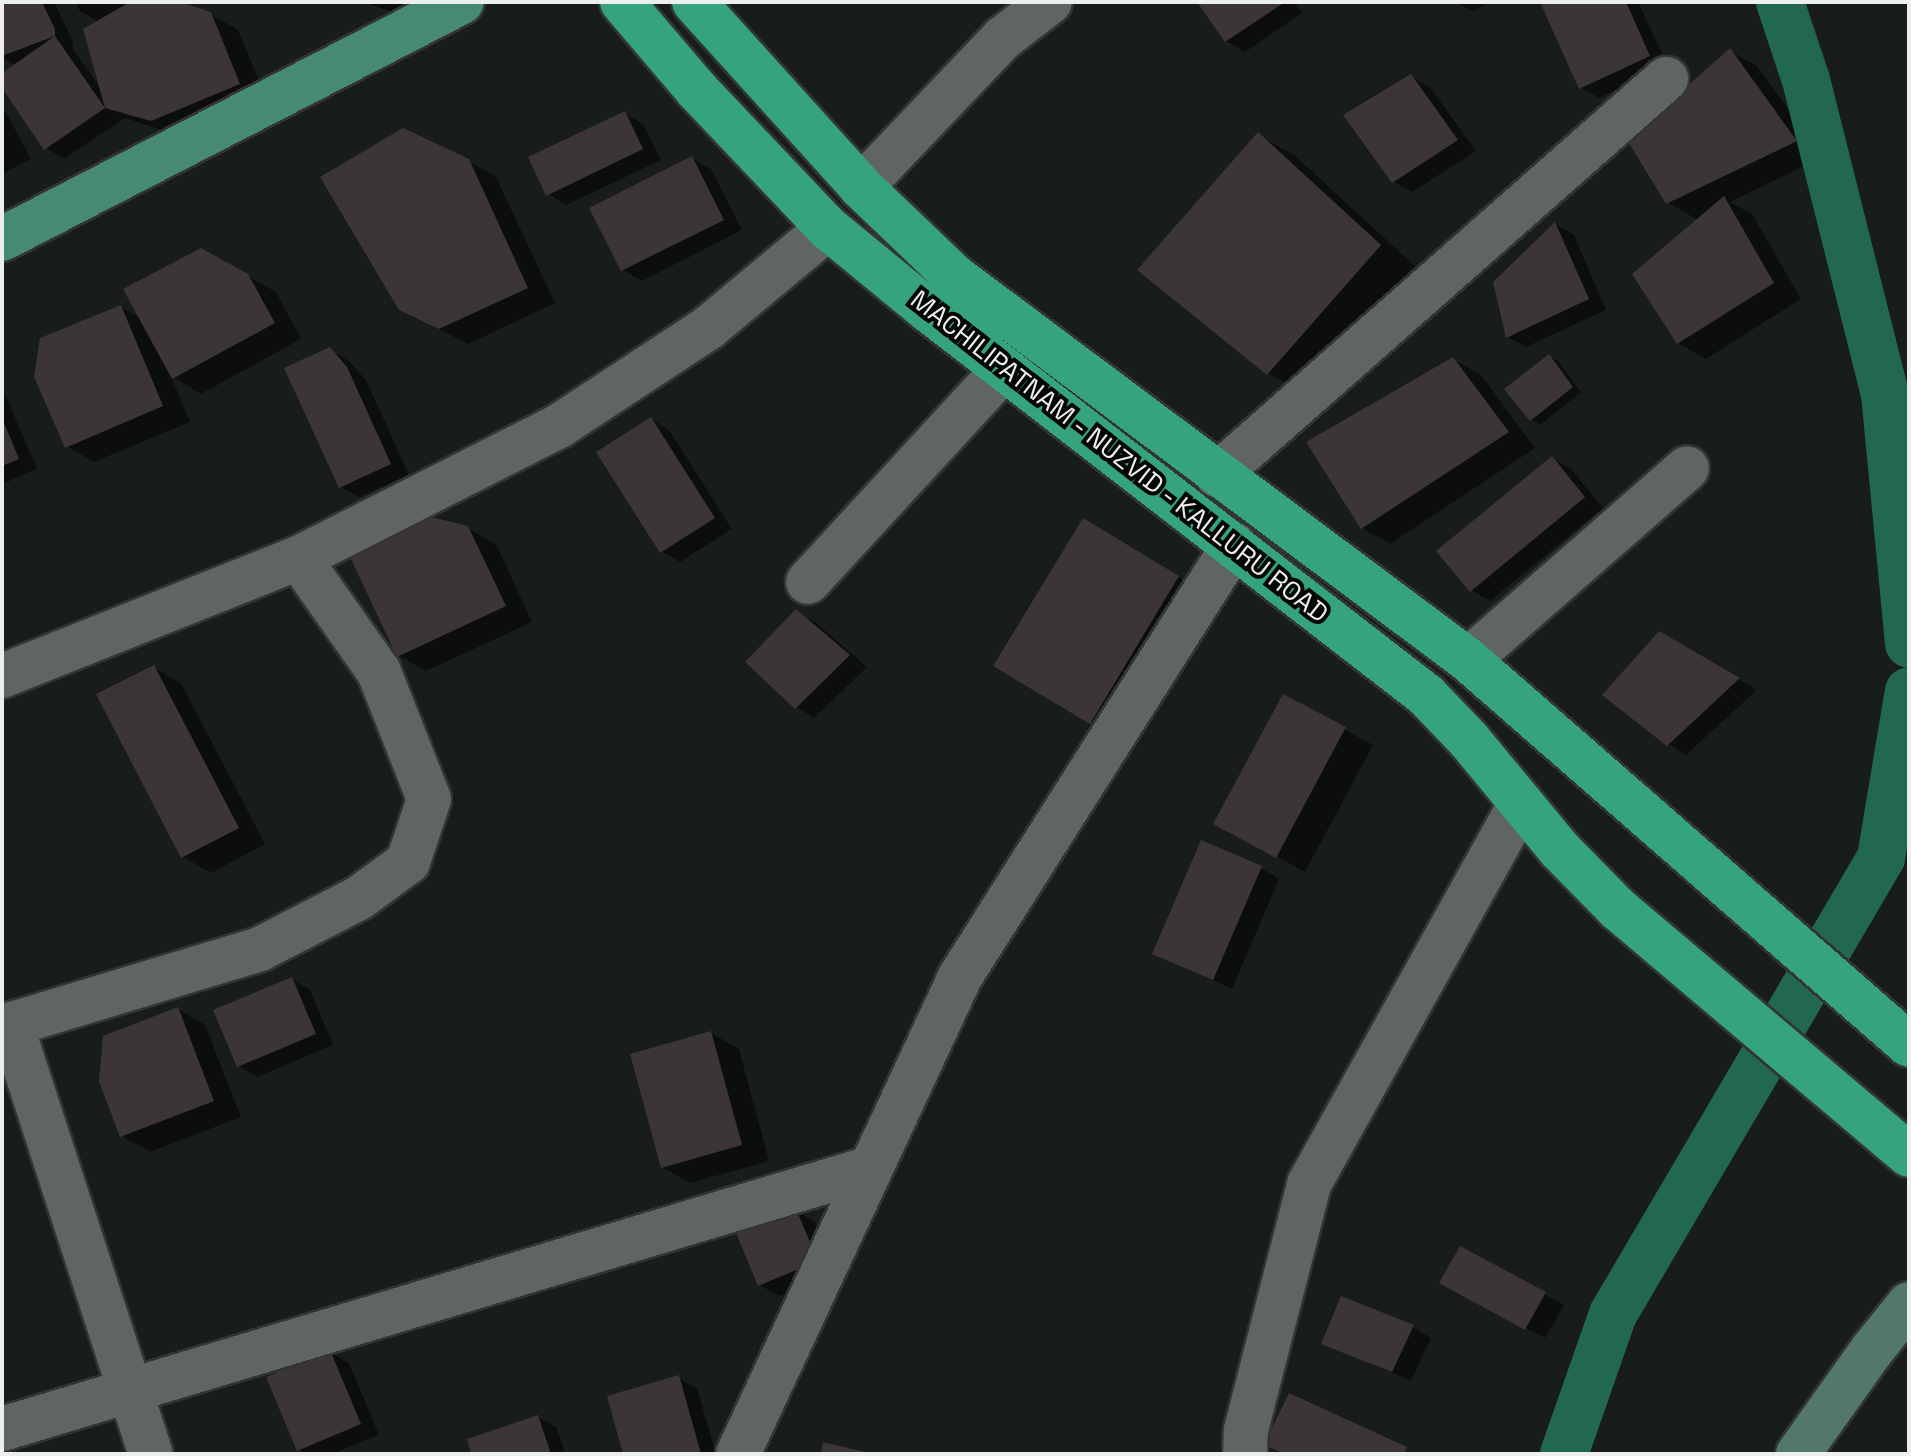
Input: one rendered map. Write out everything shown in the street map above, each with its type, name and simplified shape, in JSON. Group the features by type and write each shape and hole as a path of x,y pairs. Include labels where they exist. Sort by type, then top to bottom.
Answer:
{"highway":[{"name":"MACHILIPATNAM - NUZVID - KALLURU ROAD","path":"622,2 697,90 828,228 1004,369 1426,695 1469,740 1560,850 1618,909 1909,1155"},
{"name":"MACHILIPATNAM - NUZVID - KALLURU ROAD","path":"694,2 861,187 954,276 1468,660 1909,1045"}],"main road":[{"path":"2,239 462,2"},
{"path":"1798,1454 1909,1304"}],"street":[{"path":"861,187 1003,38 1050,2"},
{"path":"1217,475 1666,79"},
{"path":"2,676 299,558 559,426 708,328 828,228"},
{"path":"808,582 1004,369"},
{"path":"1468,660 1687,468"},
{"path":"738,1454 960,977 1234,545"},
{"path":"151,1454 6,1025 260,949 359,898 408,862 429,799 379,672 299,558"},
{"path":"1245,1454 1246,1430 1309,1184 1521,803"},
{"path":"2,1429 871,1168"}],"building":[{"path":"2,2 42,2 55,29 55,36 2,56"},
{"path":"130,2 180,2 211,12 240,84 151,121 105,108 83,29"},
{"path":"1197,2 1285,2 1225,42"},
{"path":"1540,2 1626,2 1650,56 1579,89"},
{"path":"55,36 105,108 44,150 2,88 2,73"},
{"path":"1730,48 1797,141 1666,204 1627,140"},
{"path":"1411,74 1458,140 1392,183 1343,115"},
{"path":"625,111 643,149 546,196 528,157"},
{"path":"403,128 469,159 528,288 439,329 399,310 320,177"},
{"path":"1258,132 1381,245 1267,375 1137,270"},
{"path":"692,156 724,220 621,271 589,208"},
{"path":"1724,196 1774,283 1677,344 1632,274"},
{"path":"1555,222 1589,299 1506,338 1493,282"},
{"path":"201,248 248,274 275,323 172,379 123,289"},
{"path":"121,305 163,406 65,448 34,377 40,338"},
{"path":"330,347 347,367 391,464 339,488 284,368"},
{"path":"1549,354 1573,387 1530,421 1504,389"},
{"path":"1453,357 1509,432 1361,529 1306,442"},
{"path":"651,417 715,518 660,553 596,452"},
{"path":"2,418 19,459 2,466"},
{"path":"1552,456 1585,497 1470,592 1436,551"},
{"path":"431,517 468,526 506,606 397,657 349,555"},
{"path":"1083,518 1179,576 1090,724 993,666"},
{"path":"796,609 850,655 795,709 745,662"},
{"path":"1659,631 1740,678 1667,746 1602,695"},
{"path":"154,665 239,828 181,858 96,694"},
{"path":"1283,694 1346,727 1276,858 1213,824"},
{"path":"1201,840 1262,866 1213,980 1152,954"},
{"path":"292,977 316,1034 237,1067 213,1010"},
{"path":"178,1007 214,1101 120,1137 99,1081 103,1036"},
{"path":"711,1031 742,1145 661,1168 630,1054"},
{"path":"796,1209 818,1261 758,1286 736,1233"},
{"path":"1460,1246 1546,1292 1525,1330 1439,1283"},
{"path":"1341,1296 1414,1325 1392,1372 1321,1344"},
{"path":"330,1350 361,1424 297,1451 266,1377"},
{"path":"679,1375 701,1454 623,1454 607,1396"},
{"path":"1289,1393 1407,1447 1404,1454 1285,1454 1264,1445"},
{"path":"538,1415 551,1454 471,1454 467,1439"},
{"path":"823,1442 869,1453 869,1454 821,1454"}],"waterway":[{"path":"1780,2 1806,80 1885,394 1909,644"},
{"path":"1564,1454 1613,1314 1881,858 1909,691"}]}
